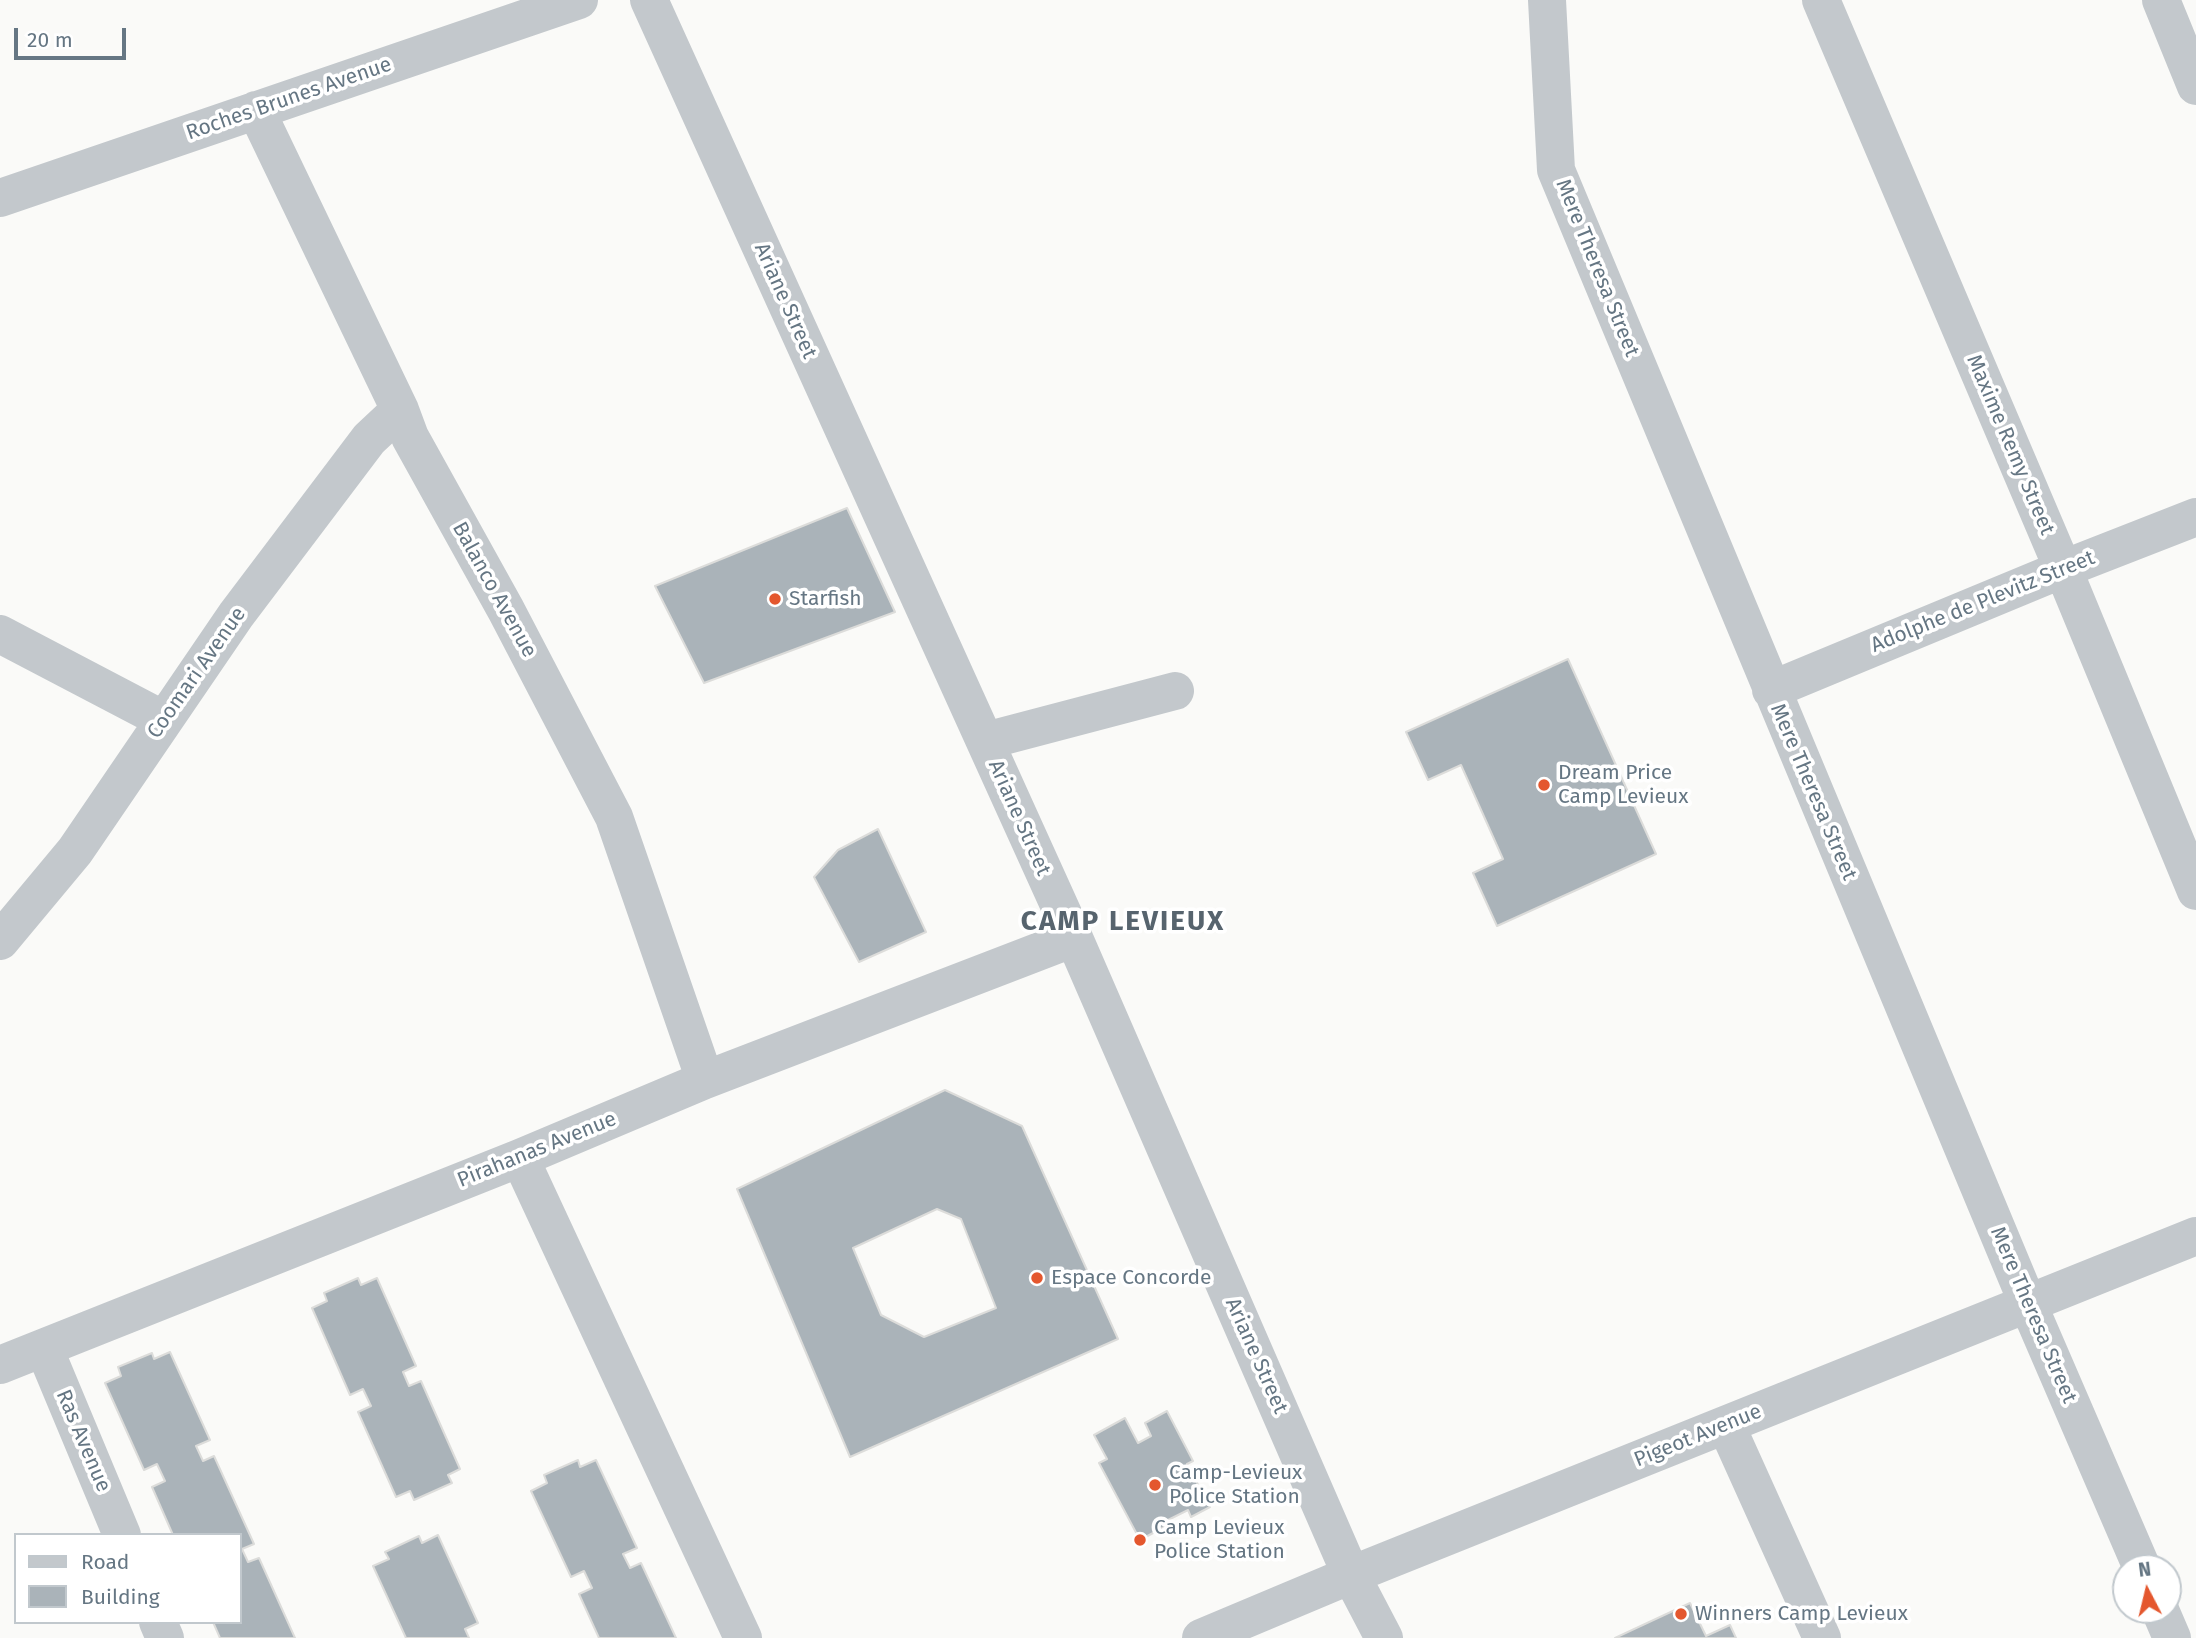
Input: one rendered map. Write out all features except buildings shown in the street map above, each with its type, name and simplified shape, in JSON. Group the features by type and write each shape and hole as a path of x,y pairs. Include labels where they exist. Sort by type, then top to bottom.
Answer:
{"street":[{"name":"Roches Brunes Avenue","path":"0,198 579,0"},
{"name":"Ariane Street","path":"649,0 1074,938 1351,1575 1384,1638"},
{"name":"Mere Theresa Street","path":"1547,0 1556,170 2028,1304 2136,1554"},
{"name":"Maxime Remy Street","path":"1821,0 2063,569 2196,891"},
{"path":"2161,0 2196,86"},
{"name":"Balanco Avenue","path":"256,110 400,410 410,437 506,610 614,817 705,1080"},
{"name":"Coomari Avenue","path":"0,941 75,851 236,615 369,439 400,410"},
{"name":"Adolphe de Plevitz Street","path":"1771,690 2196,517"},
{"path":"0,634 164,720"},
{"path":"985,741 1175,691"},
{"name":"Pirahanas Avenue","path":"0,1365 520,1158 705,1080 1074,938"},
{"path":"520,1158 743,1638"},
{"name":"Pigeot Avenue","path":"1201,1638 1351,1575 2196,1236"},
{"name":"Ras Avenue","path":"44,1348 120,1533"},
{"path":"1726,1425 1822,1638"}],"place":[{"name":"Starfish","path":"775,599"},
{"name":"Dream Price Camp Levieux","path":"1544,785"},
{"name":"Espace Concorde","path":"1037,1278"},
{"name":"Camp-Levieux Police Station","path":"1155,1485"},
{"name":"Camp Levieux Police Station","path":"1140,1540"},
{"name":"Winners Camp Levieux","path":"1681,1614"}],"district":[{"name":"CAMP LEVIEUX","path":"1123,922"}]}
